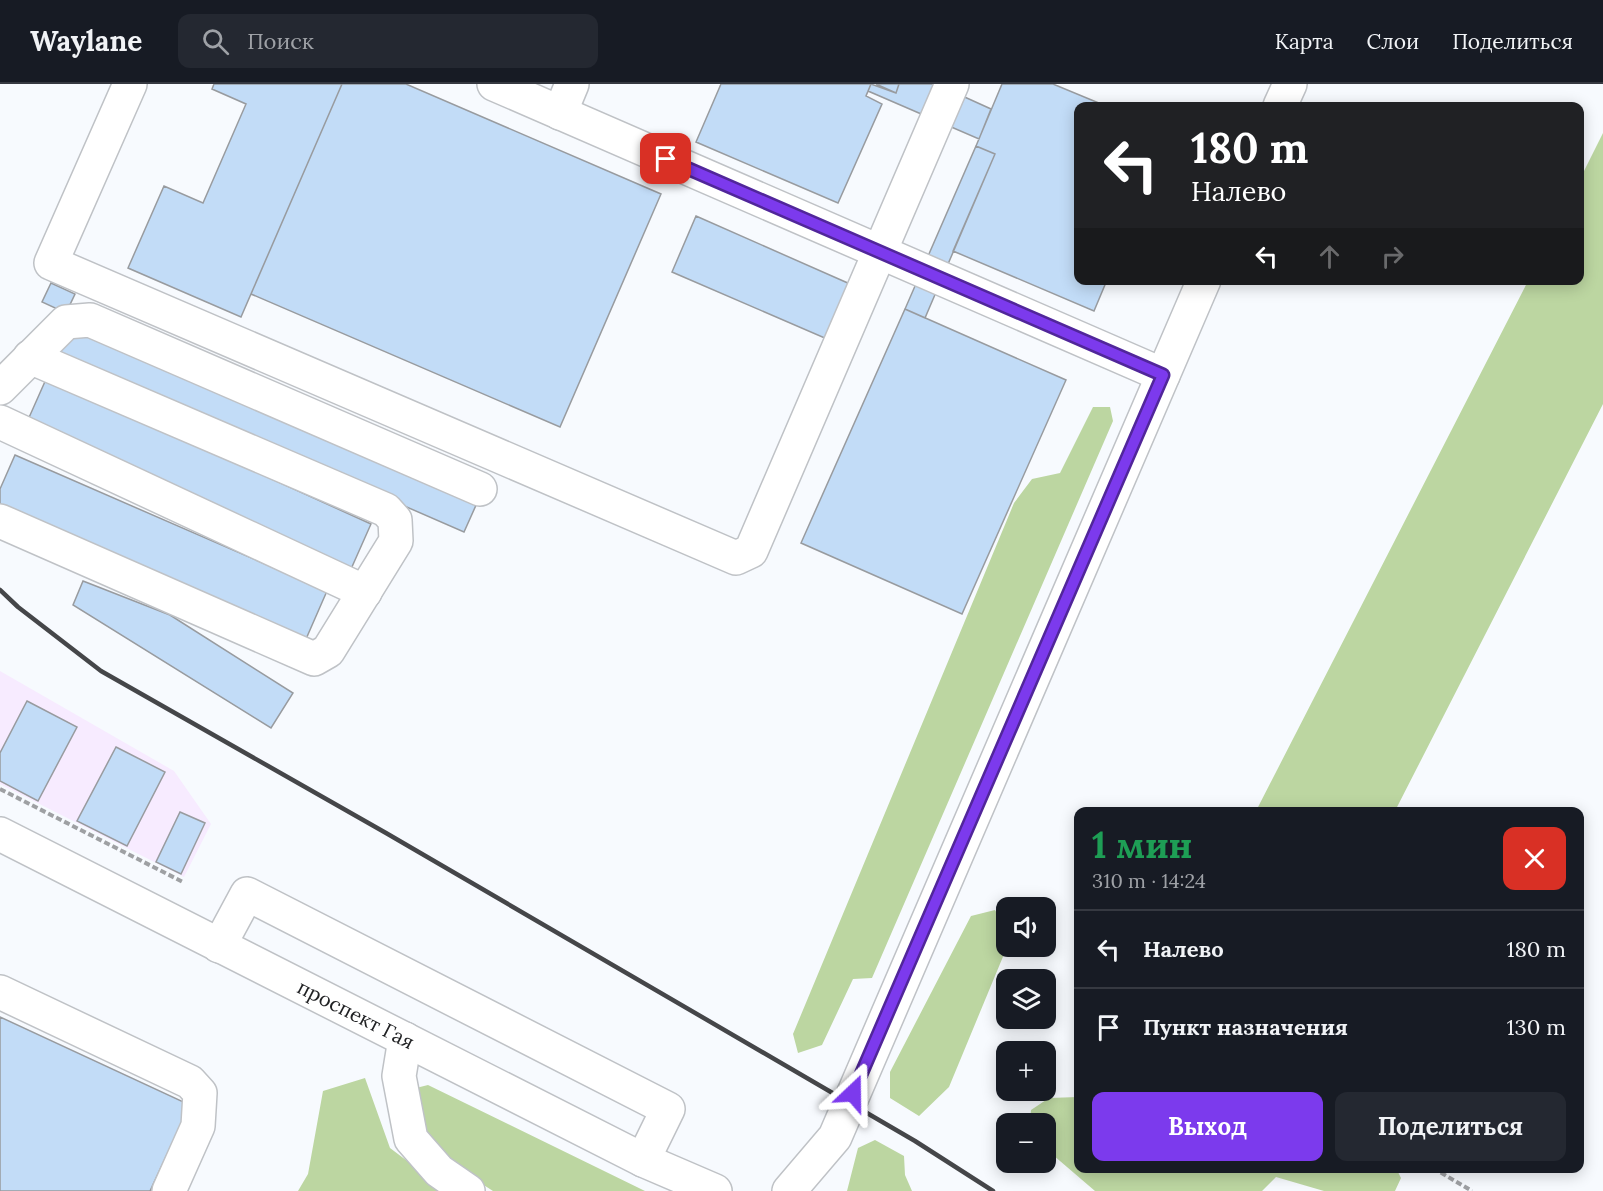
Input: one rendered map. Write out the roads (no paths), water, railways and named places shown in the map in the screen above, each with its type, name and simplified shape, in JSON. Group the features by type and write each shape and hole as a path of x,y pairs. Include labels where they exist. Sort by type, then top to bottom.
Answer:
{"street":[{"path":"130,84 51,262 736,558 751,552 952,84"},
{"path":"494,84 566,98 880,252 1163,375"},
{"path":"1282,102 1290,84"},
{"path":"789,1191 835,1137 1202,285"},
{"path":"0,388 66,322 90,320 480,489"},
{"path":"0,521 314,659 328,651 396,541 395,520 386,510 30,357"},
{"path":"0,422 364,592"},
{"name":"проспект Гая","path":"0,834 643,1160 715,1191"},
{"path":"219,946 247,894 258,899 668,1109 643,1160"},
{"path":"0,992 190,1083 200,1093 198,1126 170,1191"},
{"path":"405,1039 399,1076 411,1139 439,1171 468,1191"}],"railway":[{"path":"0,590 18,607 101,671 386,833 915,1141 993,1191"}]}
